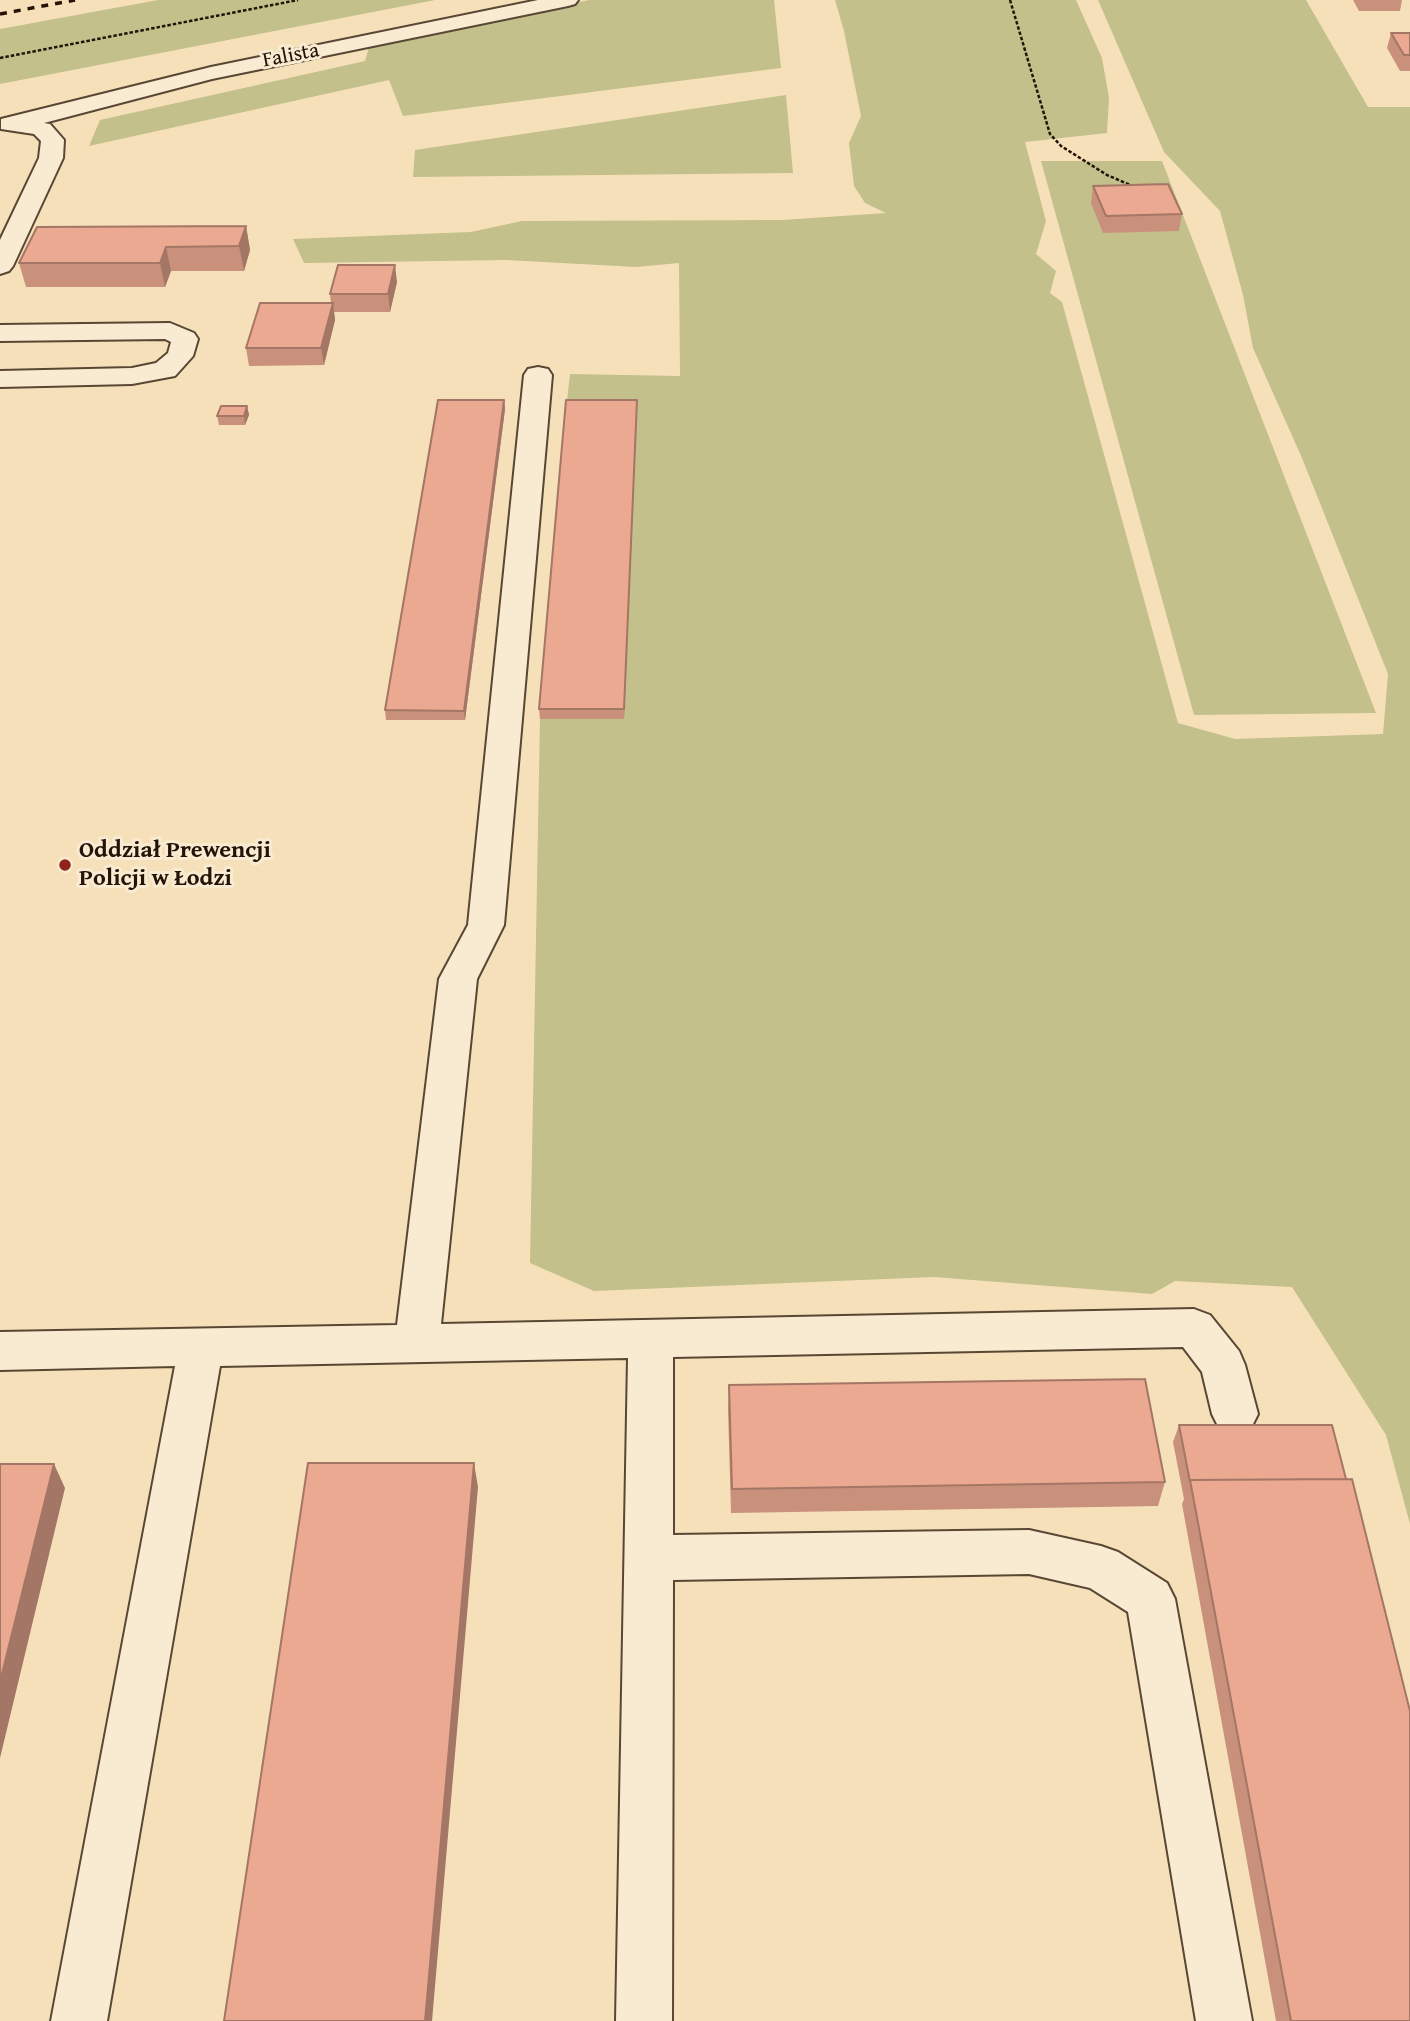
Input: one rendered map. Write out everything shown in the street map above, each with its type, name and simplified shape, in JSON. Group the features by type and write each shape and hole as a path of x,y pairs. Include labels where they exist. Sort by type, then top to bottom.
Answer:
{"lane":[{"name":"Falista","path":"8,124 211,73 568,0"},
{"path":"0,265 51,158 53,140 42,129 8,124"},
{"path":"0,333 170,331 185,339 180,356 165,370 132,376 0,379"},
{"path":"417,1344 458,979 486,925 538,375"},
{"path":"0,1351 1194,1328 1223,1365 1235,1414"},
{"path":"643,2021 651,1339"},
{"path":"79,2021 201,1348"},
{"path":"648,1558 1029,1552 1101,1568 1150,1599 1224,2021"}],"path":[{"path":"0,58 298,0"},
{"path":"1010,0 1050,134 1061,146 1099,170 1136,187 1138,194"}],"shaded area":[{"path":"158,0 435,0 0,84 0,29"},
{"path":"589,0 774,0 781,68 403,116 389,80 89,146 100,120 365,61 369,47"},
{"path":"835,0 1076,0 1102,58 1109,98 1107,133 1025,142 1046,221 1036,254 1056,271 1050,293 1062,302 1178,723 1235,739 1383,734 1388,674 1302,458 1253,348 1243,295 1220,211 1164,152 1098,0 1306,0 1368,107 1410,107 1410,1524 1386,1435 1292,1287 1175,1281 1152,1294 934,1277 594,1291 530,1263 540,719 624,718 637,409 566,409 570,374 680,376 679,263 636,267 506,260 304,263 293,239 471,232 522,221 782,220 886,213 865,203 854,186 849,143 861,116"},
{"path":"786,95 793,173 413,177 415,150"},
{"path":"1041,161 1162,161 1376,713 1194,715"}],"building":[{"path":"1391,33 1410,33 1410,55 1404,55"},
{"path":"1168,184 1182,214 1106,216 1093,186"},
{"path":"246,226 239,246 166,247 160,263 19,263 37,227"},
{"path":"338,265 395,265 388,294 330,294"},
{"path":"260,303 333,303 321,348 246,348"},
{"path":"438,400 504,400 464,711 385,710"},
{"path":"566,400 637,400 624,709 539,709"},
{"path":"221,406 247,406 244,416 217,416"},
{"path":"1145,1379 1165,1482 732,1489 729,1385"},
{"path":"1179,1425 1332,1425 1346,1479 1190,1482"},
{"path":"308,1463 474,1463 425,2021 224,2021"},
{"path":"0,1464 54,1464 0,1682"},
{"path":"1352,1479 1410,1711 1410,2021 1291,2021 1190,1480"}],"railway":[{"path":"0,14 75,0"}],"place":[{"name":"Oddział Prewencji Policji w Łodzi","path":"65,865"}]}
